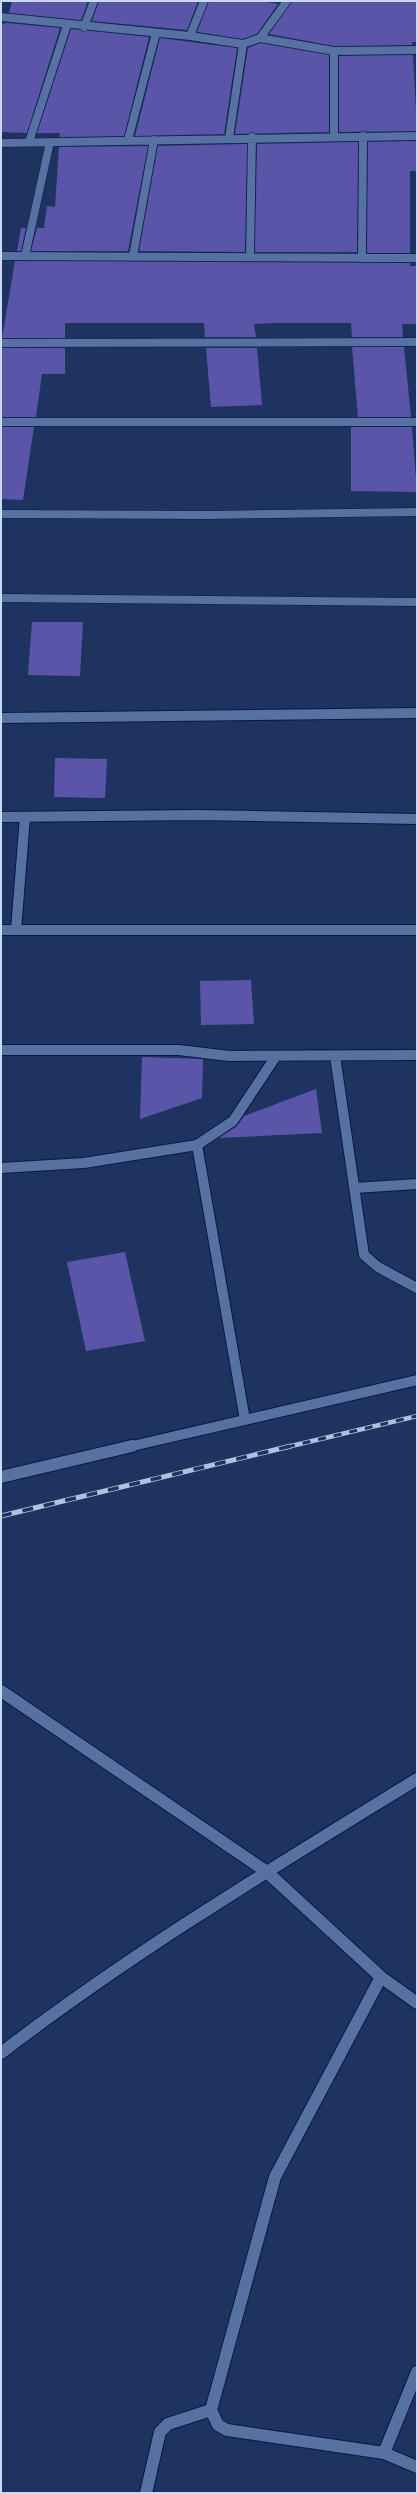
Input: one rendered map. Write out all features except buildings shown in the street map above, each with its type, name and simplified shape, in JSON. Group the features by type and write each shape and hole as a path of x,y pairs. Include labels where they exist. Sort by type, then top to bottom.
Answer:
{"street":[{"path":"84,27 94,1"},
{"path":"190,36 204,1"},
{"path":"260,38 287,1"},
{"path":"1,17 84,27 190,36 243,44 260,38 334,51 417,50"},
{"path":"29,142 67,25"},
{"path":"128,140 156,33"},
{"path":"229,138 243,44"},
{"path":"334,51 334,135"},
{"path":"1,143 334,135 417,136"},
{"path":"362,258 363,136"},
{"path":"250,258 252,137"},
{"path":"133,256 154,140"},
{"path":"25,256 50,142"},
{"path":"1,256 417,258"},
{"path":"1,343 417,342"},
{"path":"1,422 417,422"},
{"path":"1,514 209,515 417,512"},
{"path":"1,598 417,602"},
{"path":"1,718 417,713"},
{"path":"1,817 199,815 417,819"},
{"path":"16,930 25,817"},
{"path":"1,930 417,930"},
{"path":"1,1050 179,1050 229,1056 417,1055"},
{"path":"1,1168 84,1163 197,1145 233,1121 276,1056"},
{"path":"335,1056 364,1255 378,1267 417,1288"},
{"path":"197,1145 245,1420"},
{"path":"354,1188 417,1184"},
{"path":"1,1477 417,1380"},
{"path":"1,1691 267,1872 381,1977 417,2003"},
{"path":"1,2053 52,2014 267,1872 417,1779"},
{"path":"381,1977 275,2177 211,2410 218,2425 227,2430 384,2453 417,2467"},
{"path":"384,2453 417,2372"},
{"path":"146,2493 160,2432 168,2424 211,2410"}],"railway":[{"path":"287,1447 417,1416"},
{"path":"1,1516 291,1446"}]}
